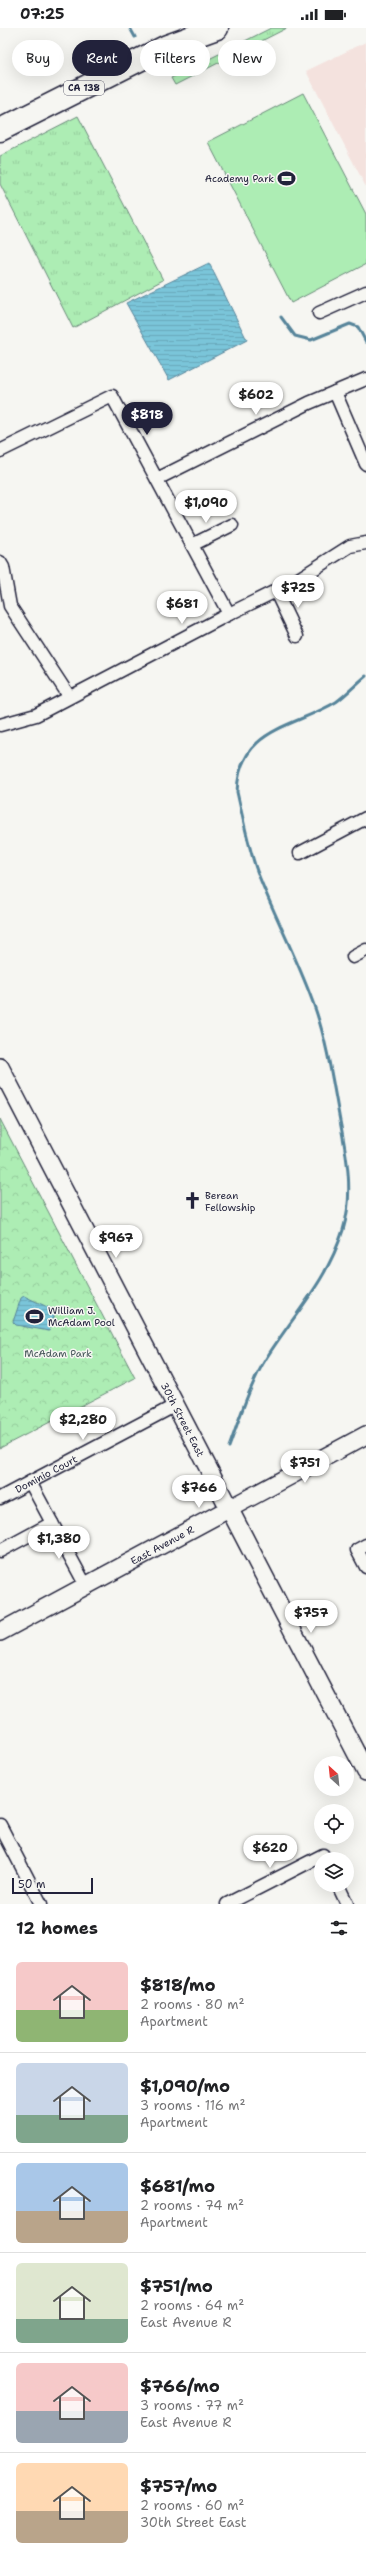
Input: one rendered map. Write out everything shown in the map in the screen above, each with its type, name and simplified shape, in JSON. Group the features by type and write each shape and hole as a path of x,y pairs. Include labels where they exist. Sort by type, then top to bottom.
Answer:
{"highway":[{"name":"CA 138","path":"176,40 193,28"},
{"path":"184,40 217,28"},
{"name":"CA 138","path":"0,130 140,60"}],"street":[{"path":"319,313 366,292"},
{"path":"157,479 309,403 366,379"},
{"path":"335,392 366,464"},
{"path":"0,451 112,396 229,614"},
{"path":"192,544 232,525"},
{"path":"0,725 36,715 69,696 229,614 276,592 350,546 366,543"},
{"path":"0,562 3,567 10,606 69,696"},
{"path":"276,592 298,636"},
{"path":"300,853 366,818"},
{"path":"353,957 366,950"},
{"name":"30th Street East","path":"0,1067 176,1406 364,1762"},
{"name":"Dominio Court","path":"0,1498 176,1406"},
{"name":"East Avenue R","path":"0,1632 366,1435"},
{"path":"30,1482 86,1586"},
{"path":"0,1551 52,1523"},
{"path":"361,1547 366,1567"},
{"path":"0,1825 41,1904"},
{"path":"227,1904 314,1862"},
{"path":"341,1892 347,1904"}],"shaded area":[{"path":"366,42 366,187 306,71"}],"green space":[{"path":"271,28 287,28 263,40 247,40"},
{"path":"218,54 218,63 210,67 210,58"},
{"path":"175,76 193,76 175,85 171,78"},
{"name":"Academy Park","path":"303,93 366,214 366,264 291,303 208,142"},
{"path":"78,116 163,280 73,328 0,184 0,156"},
{"name":"McAdam Park","path":"0,1119 135,1378 0,1448"}],"water":[{"path":"209,263 247,340 169,380 126,303"},
{"name":"William J. McAdam Pool","path":"24,1296 56,1311 49,1331 16,1325 13,1322 21,1298"}],"waterway":[{"path":"130,28 135,37"},
{"path":"281,317 295,336 311,340 350,324 358,327 366,342"},
{"path":"229,1447 255,1378 267,1357 310,1296 336,1248 343,1230 349,1189 345,1148 324,1038 310,993 257,871 237,792 240,771 247,755 258,742 286,725 336,702 366,676"}],"place":[{"name":"Academy Park","path":"287,178"},
{"name":"Berean Fellowship","path":"192,1201"},
{"name":"William J. McAdam Pool","path":"35,1316"}]}
